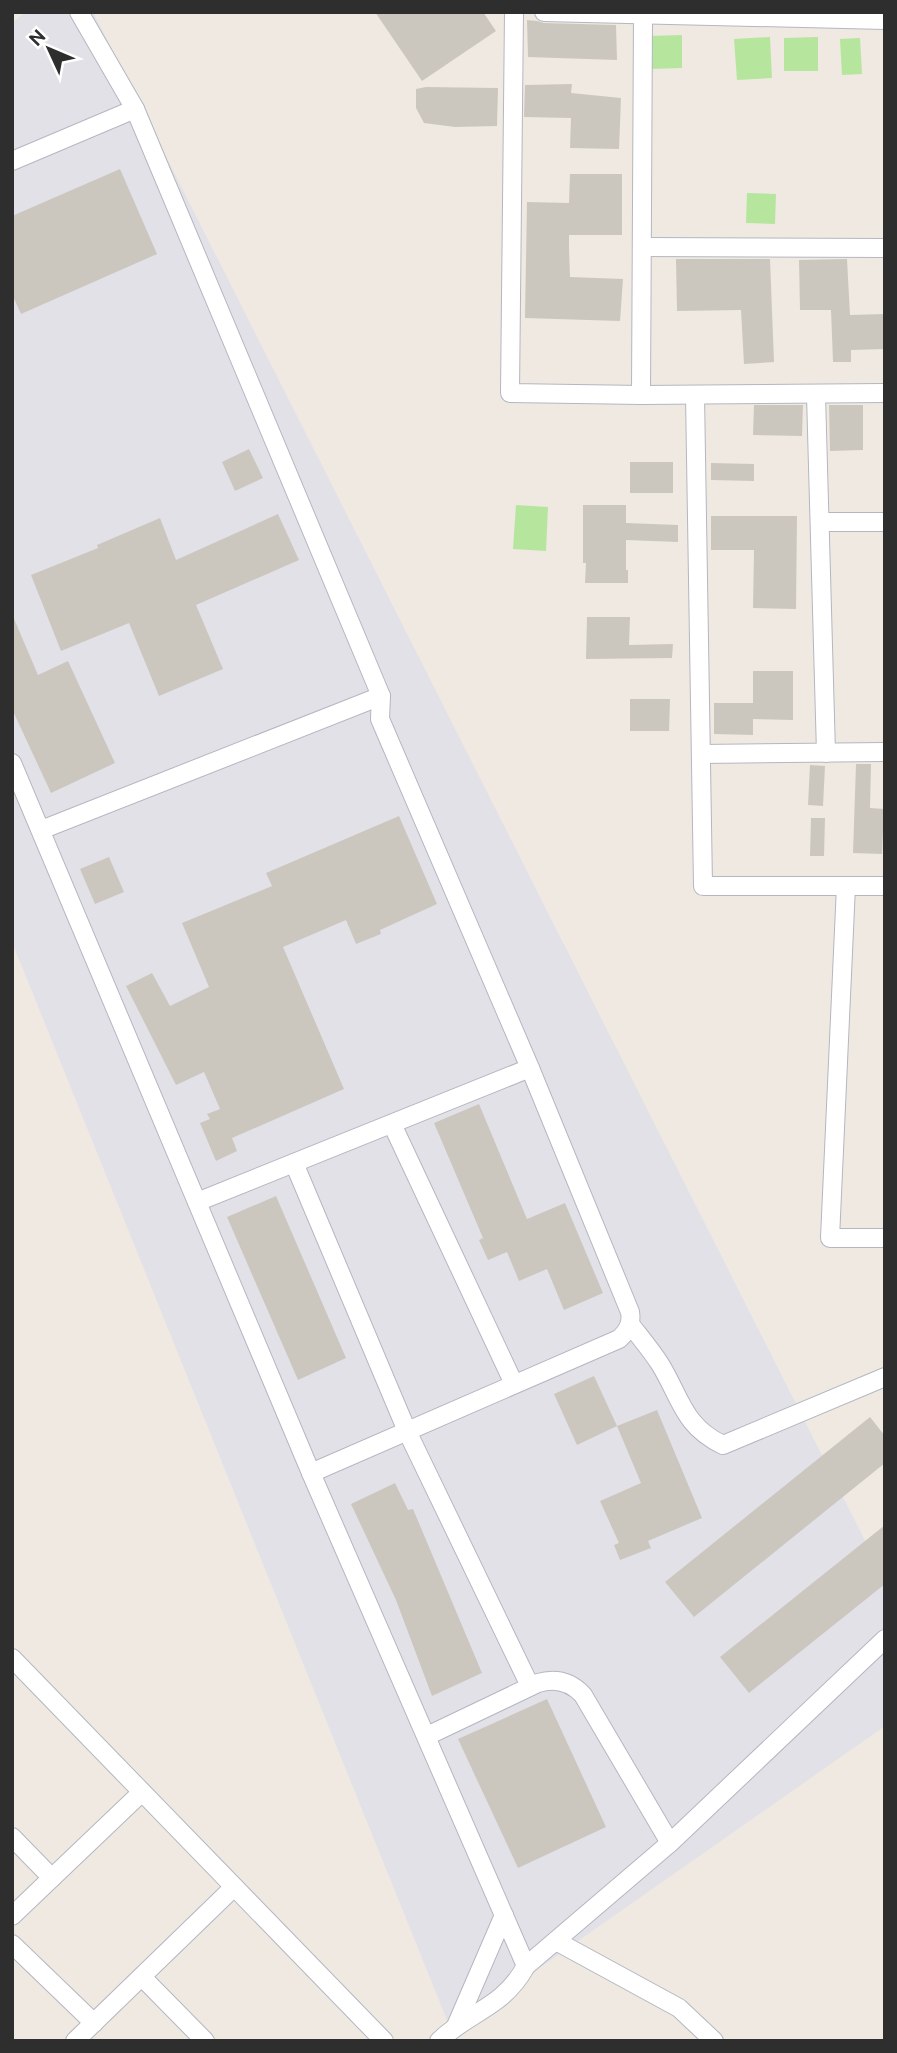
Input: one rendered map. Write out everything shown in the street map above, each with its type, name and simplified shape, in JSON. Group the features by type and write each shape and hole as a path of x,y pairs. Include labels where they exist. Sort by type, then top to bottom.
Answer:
{"street":[{"path":"79,12 135,109 382,696 380,719 530,1068 630,1312 630,1324 619,1339 311,1473"},
{"path":"514,12 510,393 885,393"},
{"path":"544,12 730,14 885,20"},
{"path":"641,395 643,15"},
{"path":"12,161 135,109"},
{"path":"642,247 885,248"},
{"path":"695,395 703,886 885,886"},
{"path":"816,395 826,753"},
{"path":"821,522 885,522"},
{"path":"41,830 382,696"},
{"path":"701,754 885,752"},
{"path":"12,763 311,1473 526,1966"},
{"path":"846,886 830,1238 885,1238"},
{"path":"197,1202 530,1068"},
{"path":"392,1124 514,1384"},
{"path":"294,1163 407,1431 530,1686"},
{"path":"630,1324 660,1364 693,1424 708,1438 723,1445 885,1377"},
{"path":"439,2041 456,2026 503,1996 526,1966 670,1843 885,1639"},
{"path":"12,1658 384,2041"},
{"path":"427,1736 545,1680 570,1684 583,1695 670,1843"},
{"path":"12,1916 142,1792"},
{"path":"12,1837 52,1878"},
{"path":"75,2041 234,1887"},
{"path":"456,2026 504,1915"},
{"path":"556,1941 679,2008 714,2041"},
{"path":"12,1944 94,2023"},
{"path":"142,1977 205,2041"}],"shaded area":[{"path":"26,12 93,12 885,1580 885,1726 451,2030 12,942 12,23"}],"green space":[{"path":"682,35 682,68 649,69 649,36"},
{"path":"770,37 772,78 737,80 734,39"},
{"path":"818,37 818,71 784,71 784,38"},
{"path":"860,38 862,74 842,75 840,39"},
{"path":"747,193 776,194 775,224 746,223"},
{"path":"516,505 548,507 546,551 513,549"}],"building":[{"path":"375,12 483,12 496,31 422,81"},
{"path":"527,20 616,25 617,60 528,57"},
{"path":"572,84 571,93 621,98 619,149 570,148 571,118 524,117 525,85"},
{"path":"498,88 497,126 455,127 424,123 416,108 416,89"},
{"path":"120,169 157,254 21,314 12,294 12,216"},
{"path":"570,174 622,174 622,235 569,235 570,277 623,279 620,321 525,318 527,202 569,203"},
{"path":"676,259 770,259 774,362 744,364 741,310 677,311"},
{"path":"847,259 850,315 885,314 885,349 851,350 851,362 833,362 831,310 800,310 799,260"},
{"path":"754,405 803,405 802,436 753,435"},
{"path":"829,405 863,405 863,450 830,451"},
{"path":"249,449 263,478 235,491 222,462"},
{"path":"630,462 673,462 673,493 630,493"},
{"path":"711,463 754,464 754,481 711,480"},
{"path":"583,505 626,505 626,523 678,525 678,542 626,540 628,583 585,583"},
{"path":"278,514 299,560 196,605 223,669 159,696 129,623 61,651 31,575 98,548 97,545 160,518 176,560"},
{"path":"711,516 797,516 796,609 753,608 754,550 711,550"},
{"path":"12,614 38,675 68,661 115,763 51,793 12,709"},
{"path":"587,617 630,617 629,645 673,644 672,658 586,659"},
{"path":"753,671 793,671 793,720 753,719 753,735 714,734 714,703 753,703"},
{"path":"630,699 670,699 669,731 630,731"},
{"path":"856,764 871,764 870,808 884,809 882,854 853,853"},
{"path":"810,765 825,766 823,806 808,805"},
{"path":"399,816 437,904 380,930 381,934 356,944 346,920 283,947 344,1089 232,1138 237,1151 216,1161 200,1123 210,1119 207,1114 220,1109 204,1072 176,1085 126,986 152,973 170,1006 209,987 182,923 272,886 266,873"},
{"path":"811,818 825,818 824,856 810,856"},
{"path":"109,857 124,892 95,904 80,869"},
{"path":"479,1104 527,1219 565,1203 603,1293 564,1310 547,1269 519,1281 507,1252 488,1260 479,1240 483,1238 434,1123"},
{"path":"276,1196 346,1358 298,1380 227,1217"},
{"path":"594,1376 617,1426 577,1445 554,1394"},
{"path":"657,1410 702,1518 648,1541 651,1548 620,1560 614,1545 619,1543 600,1501 641,1483 617,1426"},
{"path":"870,1417 885,1436 885,1463 694,1617 665,1582"},
{"path":"395,1483 408,1510 413,1509 482,1673 432,1696 396,1600 351,1504"},
{"path":"885,1525 885,1584 749,1693 720,1657"},
{"path":"547,1699 606,1827 518,1868 458,1739"}]}
